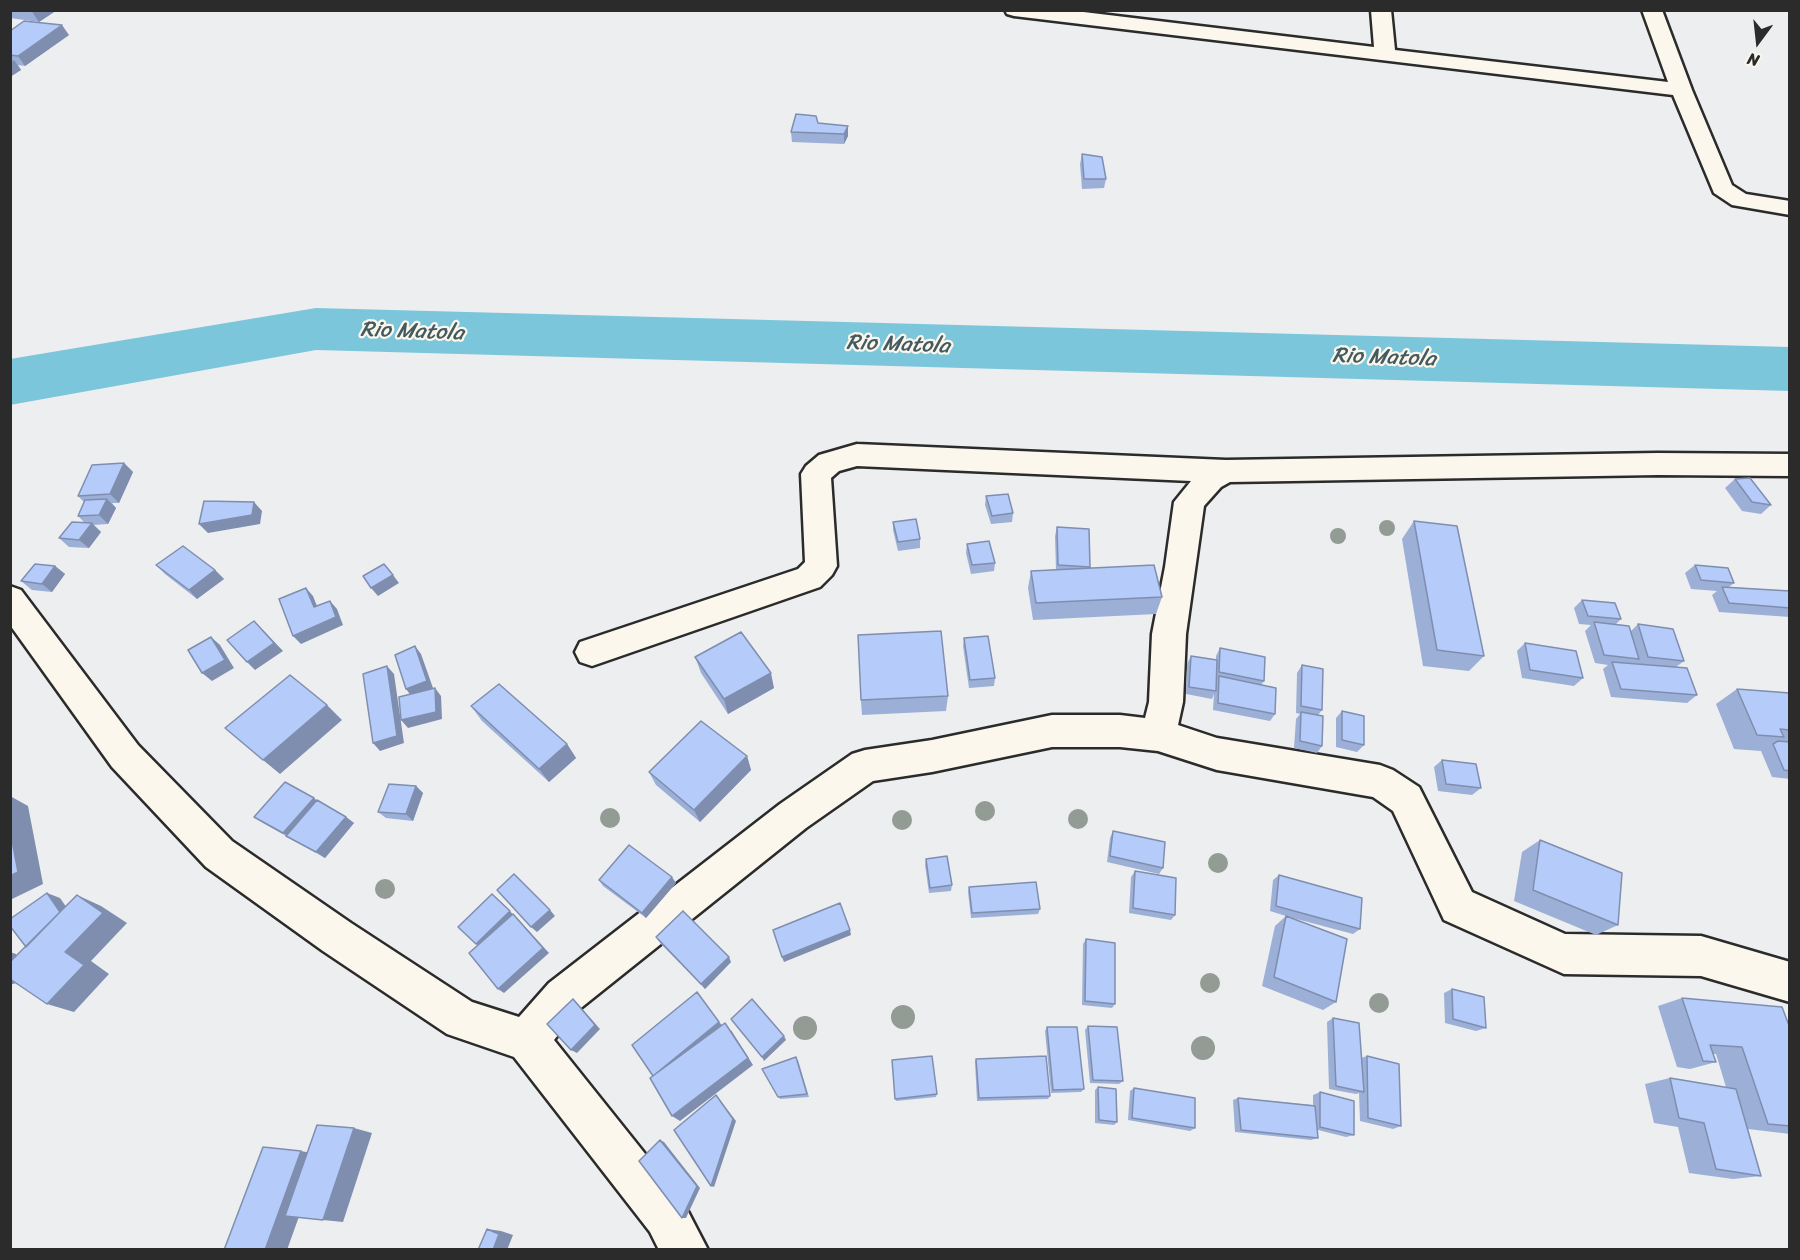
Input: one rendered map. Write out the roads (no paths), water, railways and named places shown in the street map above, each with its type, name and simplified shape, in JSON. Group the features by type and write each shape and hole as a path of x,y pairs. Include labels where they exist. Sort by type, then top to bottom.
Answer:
{"street":[{"path":"1014,10 1100,15 1681,90"},
{"path":"1381,10 1385,53"},
{"path":"1652,10 1681,90 1722,188 1730,195 1747,201 1790,208"},
{"path":"592,652 809,578 821,566 816,474 829,463 856,455 1226,471 1790,465"},
{"path":"1158,735 1166,702 1169,634 1181,567 1189,502 1210,479 1226,471"},
{"path":"10,599 125,756 219,854 337,937 462,1019 527,1040 666,1216 685,1250"},
{"path":"527,1040 563,997 793,816 865,766 932,756 1052,731 1120,731 1158,735 1217,754 1380,782 1406,799 1458,906 1564,954 1701,956 1790,982"}],"waterway":[{"name":"Rio Matola","path":"10,382 316,329 1790,369"}]}
